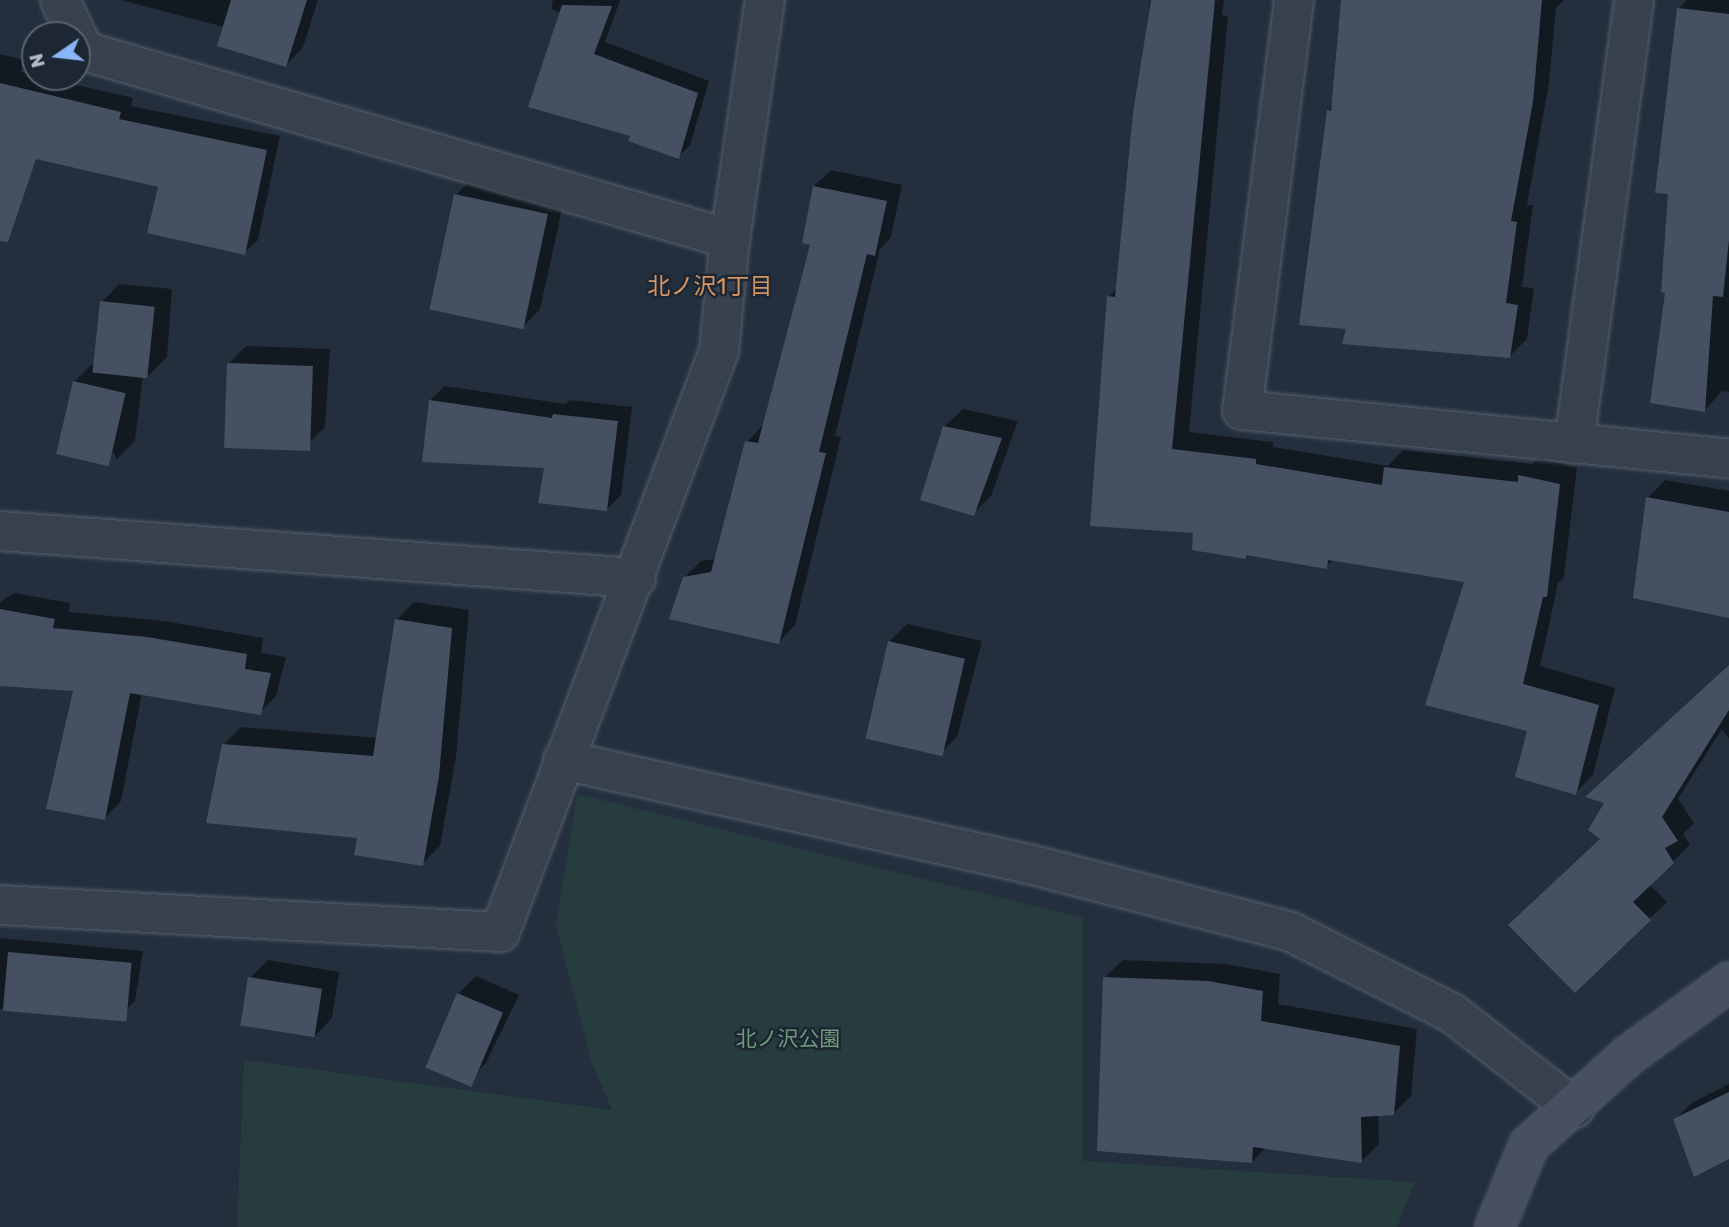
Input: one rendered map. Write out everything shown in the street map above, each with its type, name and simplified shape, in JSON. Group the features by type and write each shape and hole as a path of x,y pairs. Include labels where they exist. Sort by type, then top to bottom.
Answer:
{"street":[{"path":"0,905 500,932 563,760 636,578 719,351 730,239 765,0"},
{"path":"1294,0 1242,410 1729,459"},
{"path":"1574,444 1634,0"},
{"path":"65,15 85,51 730,239"},
{"path":"0,531 636,578"},
{"path":"563,760 1029,864 1292,932 1452,1013 1574,1108"},
{"path":"1495,1227 1529,1145 1574,1108 1629,1055 1729,982"}],"green space":[{"name":"北ノ沢公園","path":"577,794 1083,918 1083,1161 1415,1182 1397,1227 237,1227 244,1060 612,1110 591,1061 556,924"}],"building":[{"path":"231,0 307,0 286,67 217,46"},
{"path":"1151,0 1215,0 1172,449 1256,459 1256,464 1382,485 1384,467 1518,482 1518,475 1560,484 1547,597 1543,597 1523,684 1599,705 1576,795 1515,777 1527,731 1425,705 1464,582 1328,560 1327,569 1246,555 1246,559 1192,550 1193,533 1090,526 1107,296 1115,297 1133,113"},
{"path":"1341,0 1542,0 1533,102 1511,221 1517,222 1506,303 1518,305 1510,358 1342,344 1346,329 1299,325 1327,110 1331,111"},
{"path":"562,5 612,6 594,54 698,93 679,159 628,141 630,136 528,107"},
{"path":"1677,8 1729,14 1729,240 1723,297 1713,296 1705,412 1650,403 1665,293 1661,292 1668,194 1655,193"},
{"path":"0,83 21,88 21,91 33,91 121,112 119,119 267,150 245,255 147,233 158,187 36,159 8,242 0,241"},
{"path":"813,186 887,201 875,256 867,254 819,452 826,453 779,644 669,619 683,577 711,572 745,441 758,443 810,245 802,243"},
{"path":"454,194 548,214 523,329 429,309"},
{"path":"100,301 155,307 147,378 92,373"},
{"path":"227,363 313,366 310,451 224,448"},
{"path":"73,381 126,393 109,466 56,454"},
{"path":"429,400 552,418 553,414 618,421 607,511 538,503 544,468 422,462"},
{"path":"943,426 1002,438 974,516 920,500"},
{"path":"1646,497 1729,512 1729,618 1633,598"},
{"path":"0,609 55,619 53,628 147,637 247,654 245,669 271,673 261,715 130,693 105,820 46,809 73,691 0,686"},
{"path":"395,619 452,628 439,776 423,866 354,855 357,838 206,823 222,744 373,756"},
{"path":"888,641 965,659 942,756 866,738"},
{"path":"1729,665 1729,710 1662,817 1678,841 1665,848 1674,863 1633,902 1651,920 1575,993 1508,925 1600,839 1588,830 1604,803 1585,797"},
{"path":"8,952 132,963 126,1022 3,1011"},
{"path":"248,977 322,989 314,1037 240,1025"},
{"path":"1103,977 1208,981 1263,991 1261,1021 1400,1046 1394,1115 1361,1117 1362,1163 1253,1147 1252,1163 1097,1151"},
{"path":"457,993 503,1013 471,1087 425,1068"},
{"path":"1729,1092 1729,1159 1694,1177 1673,1119"}],"district":[{"name":"北ノ沢1丁目","path":"710,286"}]}
